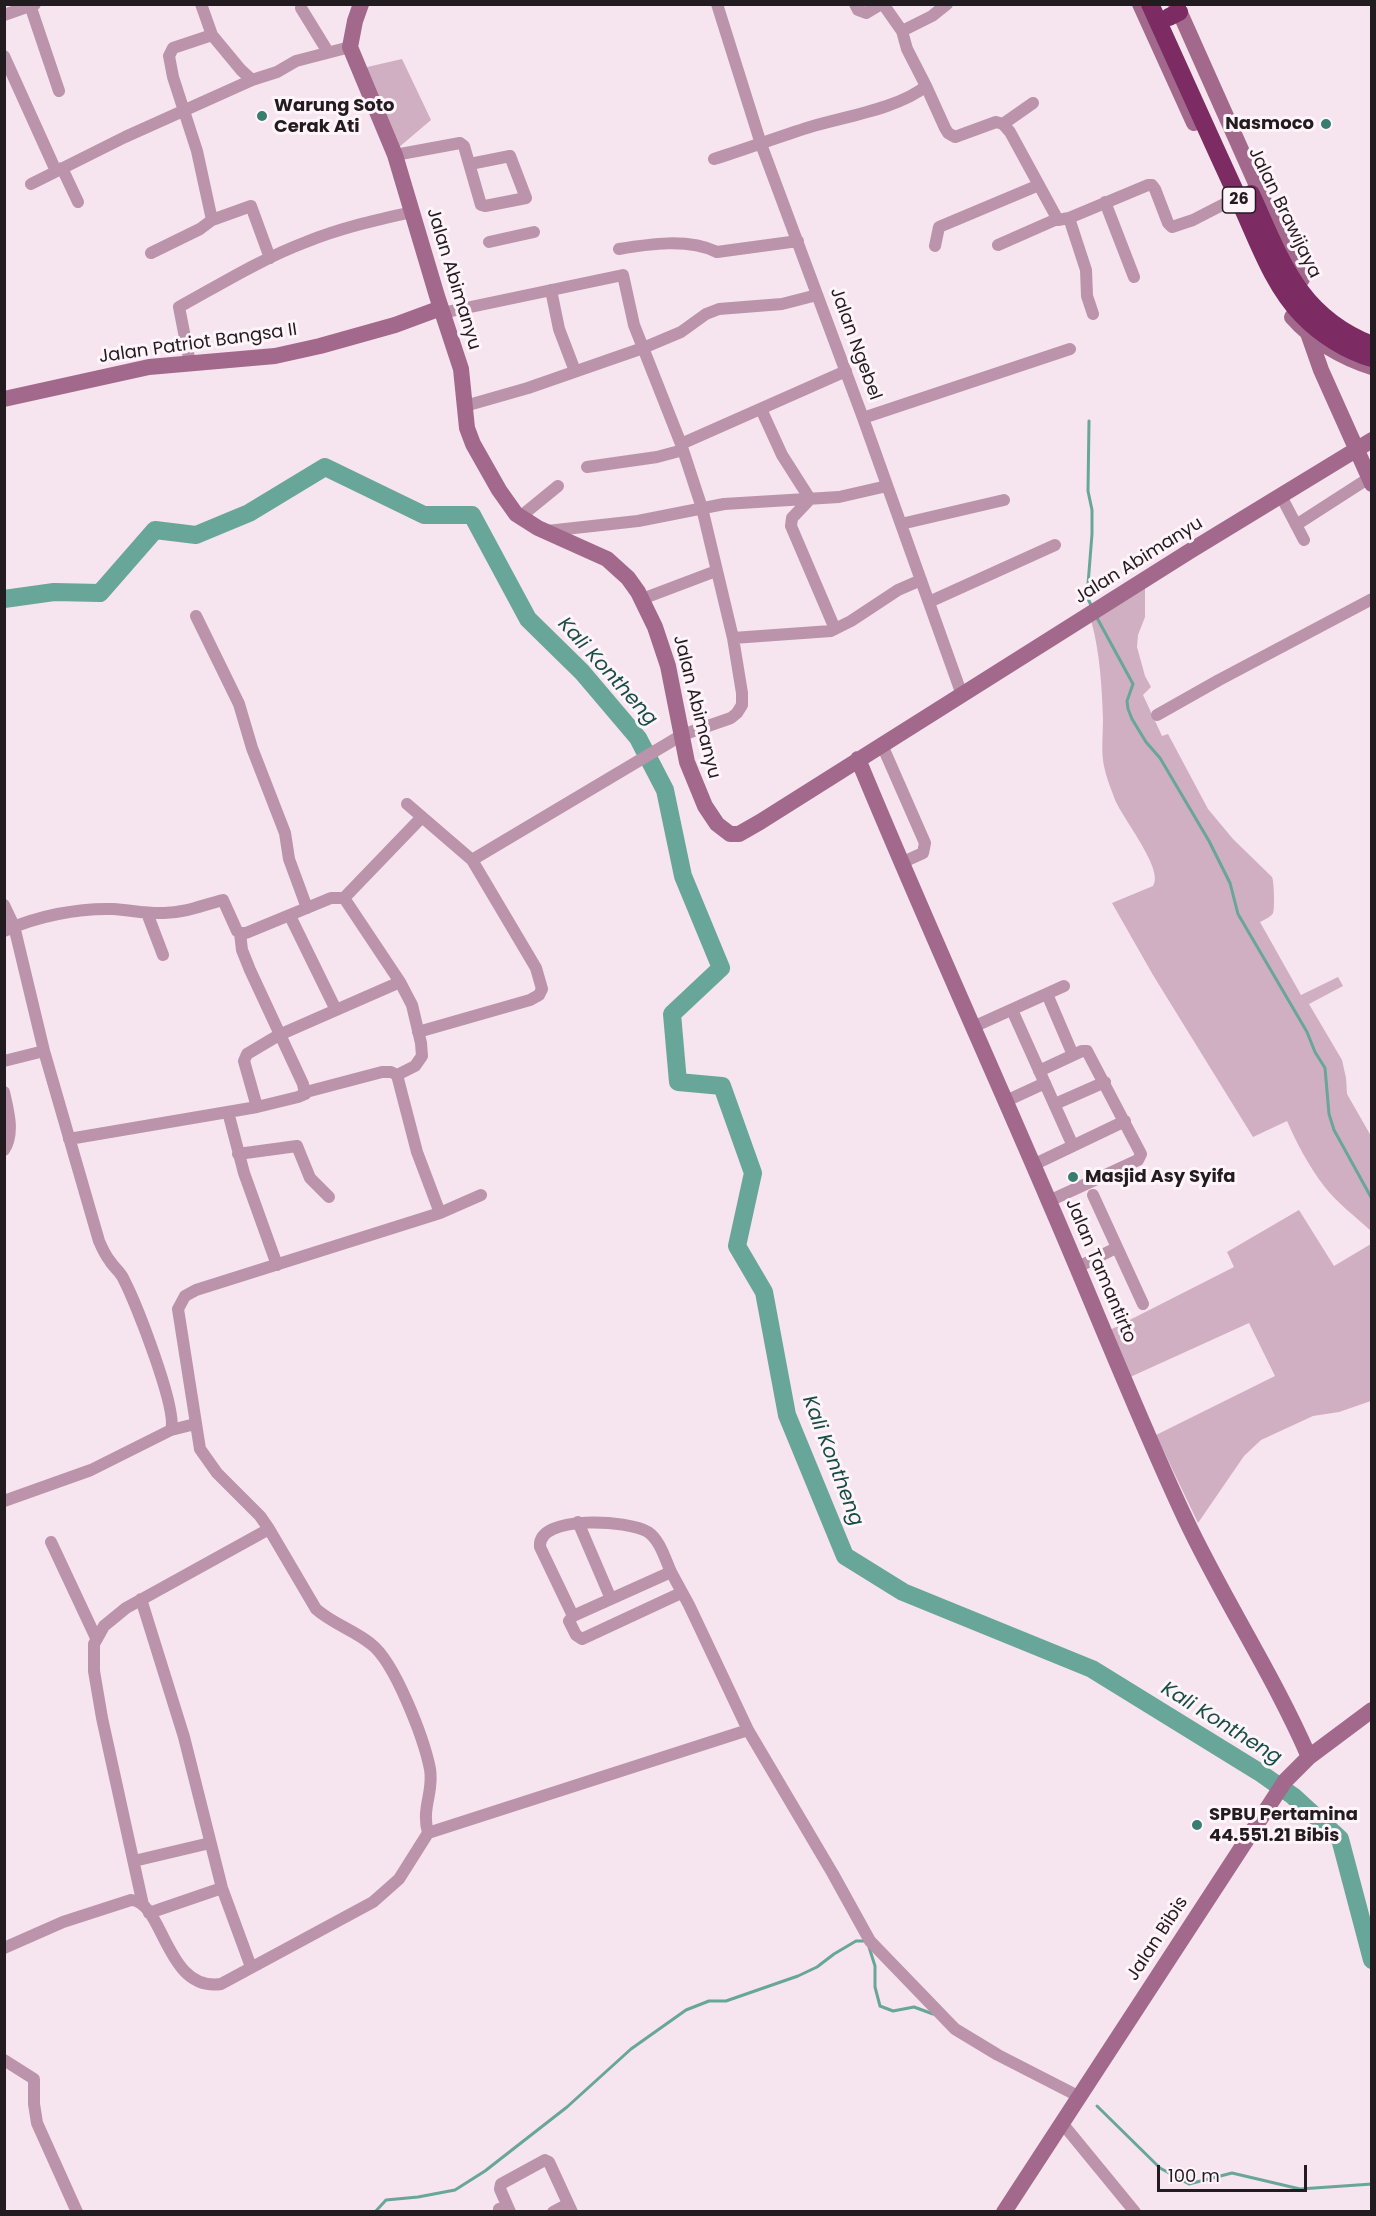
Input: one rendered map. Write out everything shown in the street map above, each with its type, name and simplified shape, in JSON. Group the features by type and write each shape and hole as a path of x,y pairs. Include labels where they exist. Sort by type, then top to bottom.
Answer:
{"highway":[{"name":"Jalan Brawijaya","path":"1150,4 1257,238 1285,293 1303,316 1324,334 1371,358"},
{"name":"Jalan Brawijaya","path":"1172,9 1257,210 1299,292 1326,319 1350,335 1371,345"}],"street":[{"path":"201,4 212,35 252,80"},
{"path":"31,184 125,137 252,80 277,72 296,61 350,47 361,4"},
{"name":"Jalan Ngebel","path":"717,4 761,144 846,371 962,695"},
{"path":"855,4 858,10 866,13 882,4 902,31 907,49 948,133 955,137 963,136 996,122 1003,124 1010,132 1039,185 1063,219 1086,270 1087,296 1093,314"},
{"path":"902,31 932,16 947,4"},
{"path":"1140,4 1270,286 1282,304 1308,333 1344,356 1371,367"},
{"path":"4,15 26,6 59,91"},
{"path":"301,8 328,52"},
{"path":"1172,9 1300,276 1315,296 1335,315 1371,335"},
{"path":"212,35 173,48 170,53 173,77 204,178 212,220"},
{"name":"Jalan Abimanyu","path":"350,47 395,155 461,369 467,428 472,444 504,498 520,517 607,559 628,578 642,599 655,627 668,666 687,762 705,806 723,829 734,835 760,822 1371,440"},
{"path":"4,56 59,170 78,202"},
{"path":"714,159 811,127 893,104 920,92 926,86"},
{"path":"1003,124 1033,103"},
{"path":"395,155 460,143 464,146 481,205 528,203 510,156 470,164"},
{"path":"935,246 939,227 1039,185"},
{"path":"998,245 1148,185 1152,185 1168,223 1172,227 1193,220 1230,201"},
{"path":"1105,202 1134,277"},
{"path":"151,253 200,229 212,220 251,207 270,258"},
{"path":"190,363 179,307 231,277 306,242 343,229 412,212"},
{"path":"489,242 534,232"},
{"path":"619,249 647,245 680,245 706,247 717,252 798,241"},
{"path":"395,326 442,311 623,275 634,325 682,447 702,508 733,638 742,693 742,705 730,718 682,735 472,860"},
{"path":"551,290 559,329 575,371"},
{"path":"465,406 528,388 643,348 681,332 706,314 718,309 782,304 817,295"},
{"path":"395,326 428,323 448,332"},
{"name":"Jalan Patriot Bangsa II","path":"4,399 149,367 275,356 395,326"},
{"path":"1296,525 1370,481 1321,370 1308,333"},
{"path":"863,418 1070,349"},
{"path":"587,467 657,457 846,371"},
{"path":"761,409 782,455 810,499"},
{"path":"520,517 558,486"},
{"path":"546,531 638,521 736,502 854,495 887,486"},
{"path":"1281,496 1304,540"},
{"path":"810,499 792,518 791,526 835,629"},
{"path":"901,524 1004,500"},
{"path":"929,602 1054,545"},
{"path":"642,599 716,571"},
{"path":"733,638 825,632 835,629 898,590 921,580"},
{"path":"1157,715 1371,599"},
{"path":"196,616 239,704 252,747 285,833 289,859 307,908"},
{"path":"882,745 925,843 922,853 901,863"},
{"name":"Jalan Tamantirto","path":"858,759 1185,1518 1285,1705 1309,1756"},
{"path":"407,804 472,860 536,968 542,989 539,995 530,1000 418,1032"},
{"path":"240,933 252,932 330,898 344,898 422,817"},
{"path":"69,1139 257,1107 386,1071 397,1074 410,1069 420,1060 422,1051 412,1005 400,982 344,898"},
{"path":"9,928 42,918 104,909 147,913 176,912 223,900 240,933 242,950 306,1092"},
{"path":"4,905 69,1139 103,1251 123,1278 152,1352 168,1402 171,1430"},
{"path":"147,913 163,955"},
{"path":"290,916 336,1010"},
{"path":"257,1107 244,1057 279,1035 400,982"},
{"path":"973,1027 1064,986"},
{"path":"1047,994 1073,1054"},
{"path":"1012,1010 1073,1146"},
{"path":"4,1061 44,1051"},
{"path":"1006,1101 1073,1054 1088,1051 1139,1149 1140,1158 1049,1201"},
{"path":"397,1074 417,1152 440,1213"},
{"path":"1054,1104 1105,1082"},
{"path":"4,1092 10,1126 10,1136 4,1150"},
{"path":"228,1112 238,1154 277,1265"},
{"path":"1033,1165 1125,1121"},
{"path":"238,1154 297,1146 310,1178 329,1197"},
{"path":"1093,1195 1143,1304"},
{"path":"428,1833 424,1812 429,1791 429,1767 398,1680 371,1644 316,1609 269,1528 208,1462 200,1449 179,1323 180,1304 185,1296 196,1290 440,1213 481,1196"},
{"path":"1076,1268 1116,1248"},
{"path":"4,1501 91,1470 171,1430 195,1424"},
{"path":"578,1522 611,1599"},
{"path":"573,1616 542,1552 540,1543 547,1532 578,1522 590,1522 645,1530 657,1541 747,1730 822,1855 870,1941 955,2029 992,2052 1078,2096"},
{"path":"269,1528 141,1599 111,1619 96,1638 93,1658 96,1687 115,1785 146,1909 172,1953 189,1976 200,1984 210,1986 221,1984 373,1902 399,1879 428,1833 747,1730"},
{"path":"51,1542 96,1638"},
{"path":"671,1572 573,1616 568,1619 569,1623 578,1638 582,1639 681,1593"},
{"path":"141,1599 184,1737 222,1888 251,1967"},
{"name":"Jalan Bibis","path":"1004,2211 1273,1799 1309,1756 1371,1710"},
{"path":"134,1861 210,1843"},
{"path":"146,1909 222,1888"},
{"path":"4,1948 63,1922 131,1900 136,1900 146,1909"},
{"path":"4,2060 34,2079 37,2123 77,2211"},
{"path":"1062,2123 1135,2211"},
{"path":"503,2211 501,2184 545,2160 549,2162 570,2208 554,2211"}],"shaded area":[{"path":"402,59 431,120 398,148 363,68"},
{"path":"1145,587 1145,617 1138,635 1137,647 1145,676 1151,687 1143,695 1162,736 1168,734 1208,809 1233,839 1272,877 1273,913 1260,922 1301,995 1338,977 1343,986 1309,1004 1342,1060 1347,1094 1371,1136 1371,1231 1324,1186 1313,1171 1287,1121 1253,1137 1153,975 1112,903 1153,886 1155,878 1148,855 1118,806 1105,770 1100,670 1091,620"},
{"path":"1299,1210 1334,1266 1371,1244 1371,1401 1339,1412 1313,1416 1261,1440 1244,1456 1198,1523 1156,1435 1275,1376 1249,1323 1128,1378 1108,1331 1234,1267 1227,1252"}],"waterway":[{"path":"1089,421 1088,491 1092,510 1092,534 1087,597 1092,607"},
{"name":"Kali Kontheng","path":"4,599 54,592 100,593 155,530 196,535 249,513 325,467 424,515 472,515 528,619 582,672 638,738 665,790 683,876 721,968 672,1014 678,1082 722,1086 753,1173 737,1246 764,1292 787,1415 845,1556 903,1592 1092,1669 1259,1772 1293,1796 1340,1839 1372,1960"},
{"path":"1096,616 1133,684 1127,701 1132,719 1146,742 1160,758 1209,841 1230,883 1238,914 1307,1032 1325,1068 1329,1114 1334,1130 1372,1199"},
{"path":"375,2212 386,2200 455,2190 485,2171 567,2107 631,2049 686,2010 709,2001 726,2001 798,1976 817,1967 856,1941 865,1941"},
{"path":"869,1947 875,1966 875,1987 880,2006 893,2011 914,2007 933,2014"},
{"path":"1097,2106 1160,2168 1189,2184 1232,2173 1300,2189 1372,2184"}],"place":[{"name":"Warung Soto Cerak Ati","path":"262,116"},
{"name":"Nasmoco","path":"1326,124"},
{"name":"Masjid Asy Syifa","path":"1073,1177"},
{"name":"SPBU Pertamina 44.551.21 Bibis","path":"1197,1825"}]}
